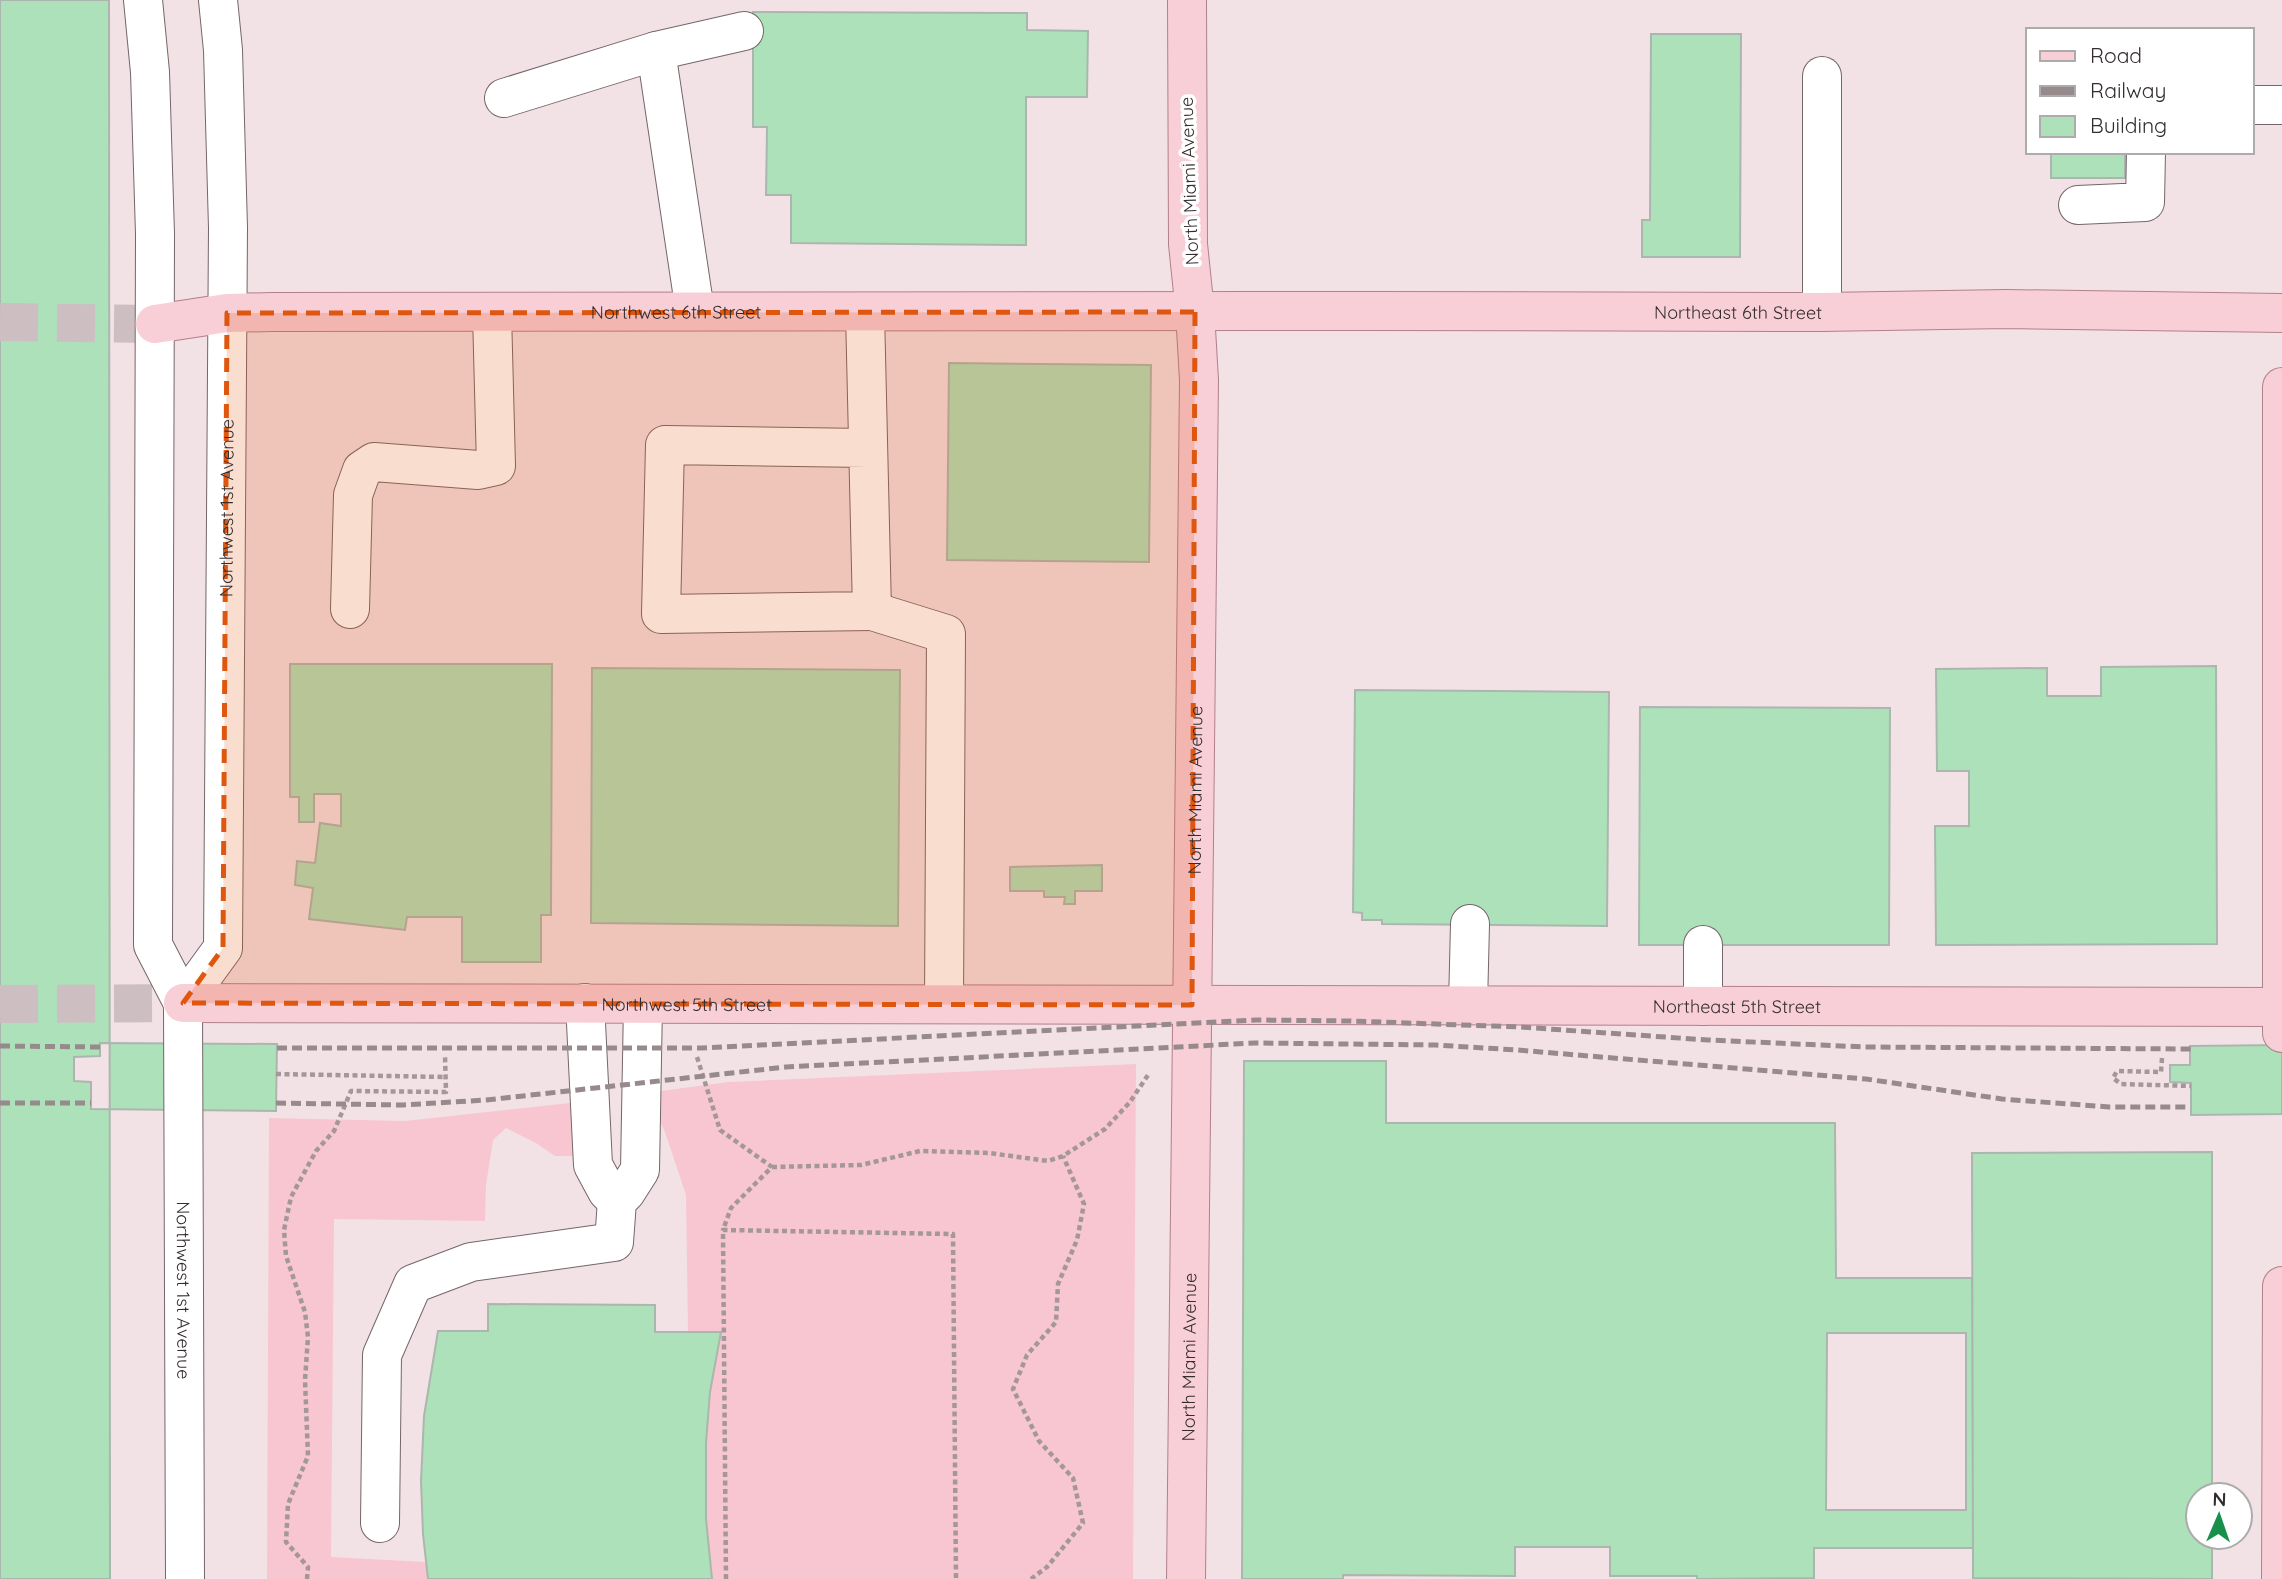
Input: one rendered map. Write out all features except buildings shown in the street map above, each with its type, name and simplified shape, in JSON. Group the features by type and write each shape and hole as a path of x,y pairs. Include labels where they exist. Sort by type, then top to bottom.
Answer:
{"main road":[{"name":"North Miami Avenue","path":"1186,0 1188,244 1199,380 1186,1579"},
{"name":"Northeast 6th Street","path":"1195,312 1822,312 2006,309 2282,312"},
{"name":"Northwest 6th Street","path":"155,324 227,313 1195,312"},
{"path":"2282,312 2282,322"},
{"path":"2282,387 2282,1033"},
{"name":"Northwest 5th Street","path":"183,1003 1192,1004"},
{"name":"Northeast 5th Street","path":"1192,1004 2282,1007"},
{"path":"2281,1579 2282,1286"}],"street":[{"name":"Northwest 1st Avenue","path":"143,0 150,85 155,324 153,945 183,1003 185,1579"},
{"name":"Northwest 1st Avenue","path":"183,1003 223,948 228,228 223,50 218,0"},
{"path":"504,98 656,51 744,31"},
{"path":"656,51 695,312"},
{"path":"1822,75 1822,312"},
{"path":"2254,105 2282,105"},
{"path":"2078,205 2145,202 2146,154"},
{"path":"865,312 872,611"},
{"path":"350,609 353,495 362,470 374,462 478,470 496,466 492,313"},
{"path":"867,448 665,445 661,614 872,611 946,634 944,1004"},
{"path":"1468,1005 1470,924"},
{"path":"1703,945 1703,1006"},
{"path":"585,1003 593,1165 607,1191 617,1201"},
{"path":"380,1523 382,1355 413,1284 471,1262 614,1242 617,1201 640,1170 643,1004"}],"path":[{"path":"307,1579 308,1567 286,1542 288,1504 309,1456 305,1380 308,1337 305,1312 286,1256 284,1230 291,1197 316,1151 334,1131 351,1091 446,1092 446,1055"},
{"path":"697,1057 720,1130 772,1167 861,1165 920,1151 989,1153 1048,1161 1063,1156 1105,1129 1130,1101 1148,1074"},
{"path":"2162,1058 2161,1072 2117,1071 2113,1073 2113,1078 2121,1084 2190,1086"},
{"path":"276,1074 445,1077"},
{"path":"1031,1579 1047,1567 1083,1523 1073,1478 1039,1441 1013,1389 1027,1354 1056,1322 1058,1284 1077,1240 1084,1204 1063,1156"},
{"path":"726,1579 723,1230 731,1208 772,1167"},
{"path":"723,1230 953,1234 956,1579"}],"highlighted area":[{"path":"1195,312 1192,1005 183,1003 223,948 227,313"}],"shaded area":[{"path":"1136,1064 1133,1579 712,1579 706,1512 706,1445 709,1403 720,1332 688,1332 686,1195 665,1132 646,1093 728,1082"},
{"path":"588,1101 581,1156 555,1156 506,1128 493,1140 486,1185 485,1221 334,1219 331,1557 425,1562 428,1579 267,1579 269,1118 405,1121"}],"tunnel":[{"path":"0,322 155,324"},
{"path":"0,1004 183,1003"}],"railway":[{"path":"277,1048 701,1048 1256,1020 1520,1027 1865,1047 2191,1049"},
{"path":"276,1103 403,1105 486,1100 786,1067 1255,1043 1436,1045 1517,1050 1866,1079 2002,1099 2109,1107 2190,1107"},
{"path":"0,1046 100,1047"},
{"path":"0,1103 91,1103"}]}
